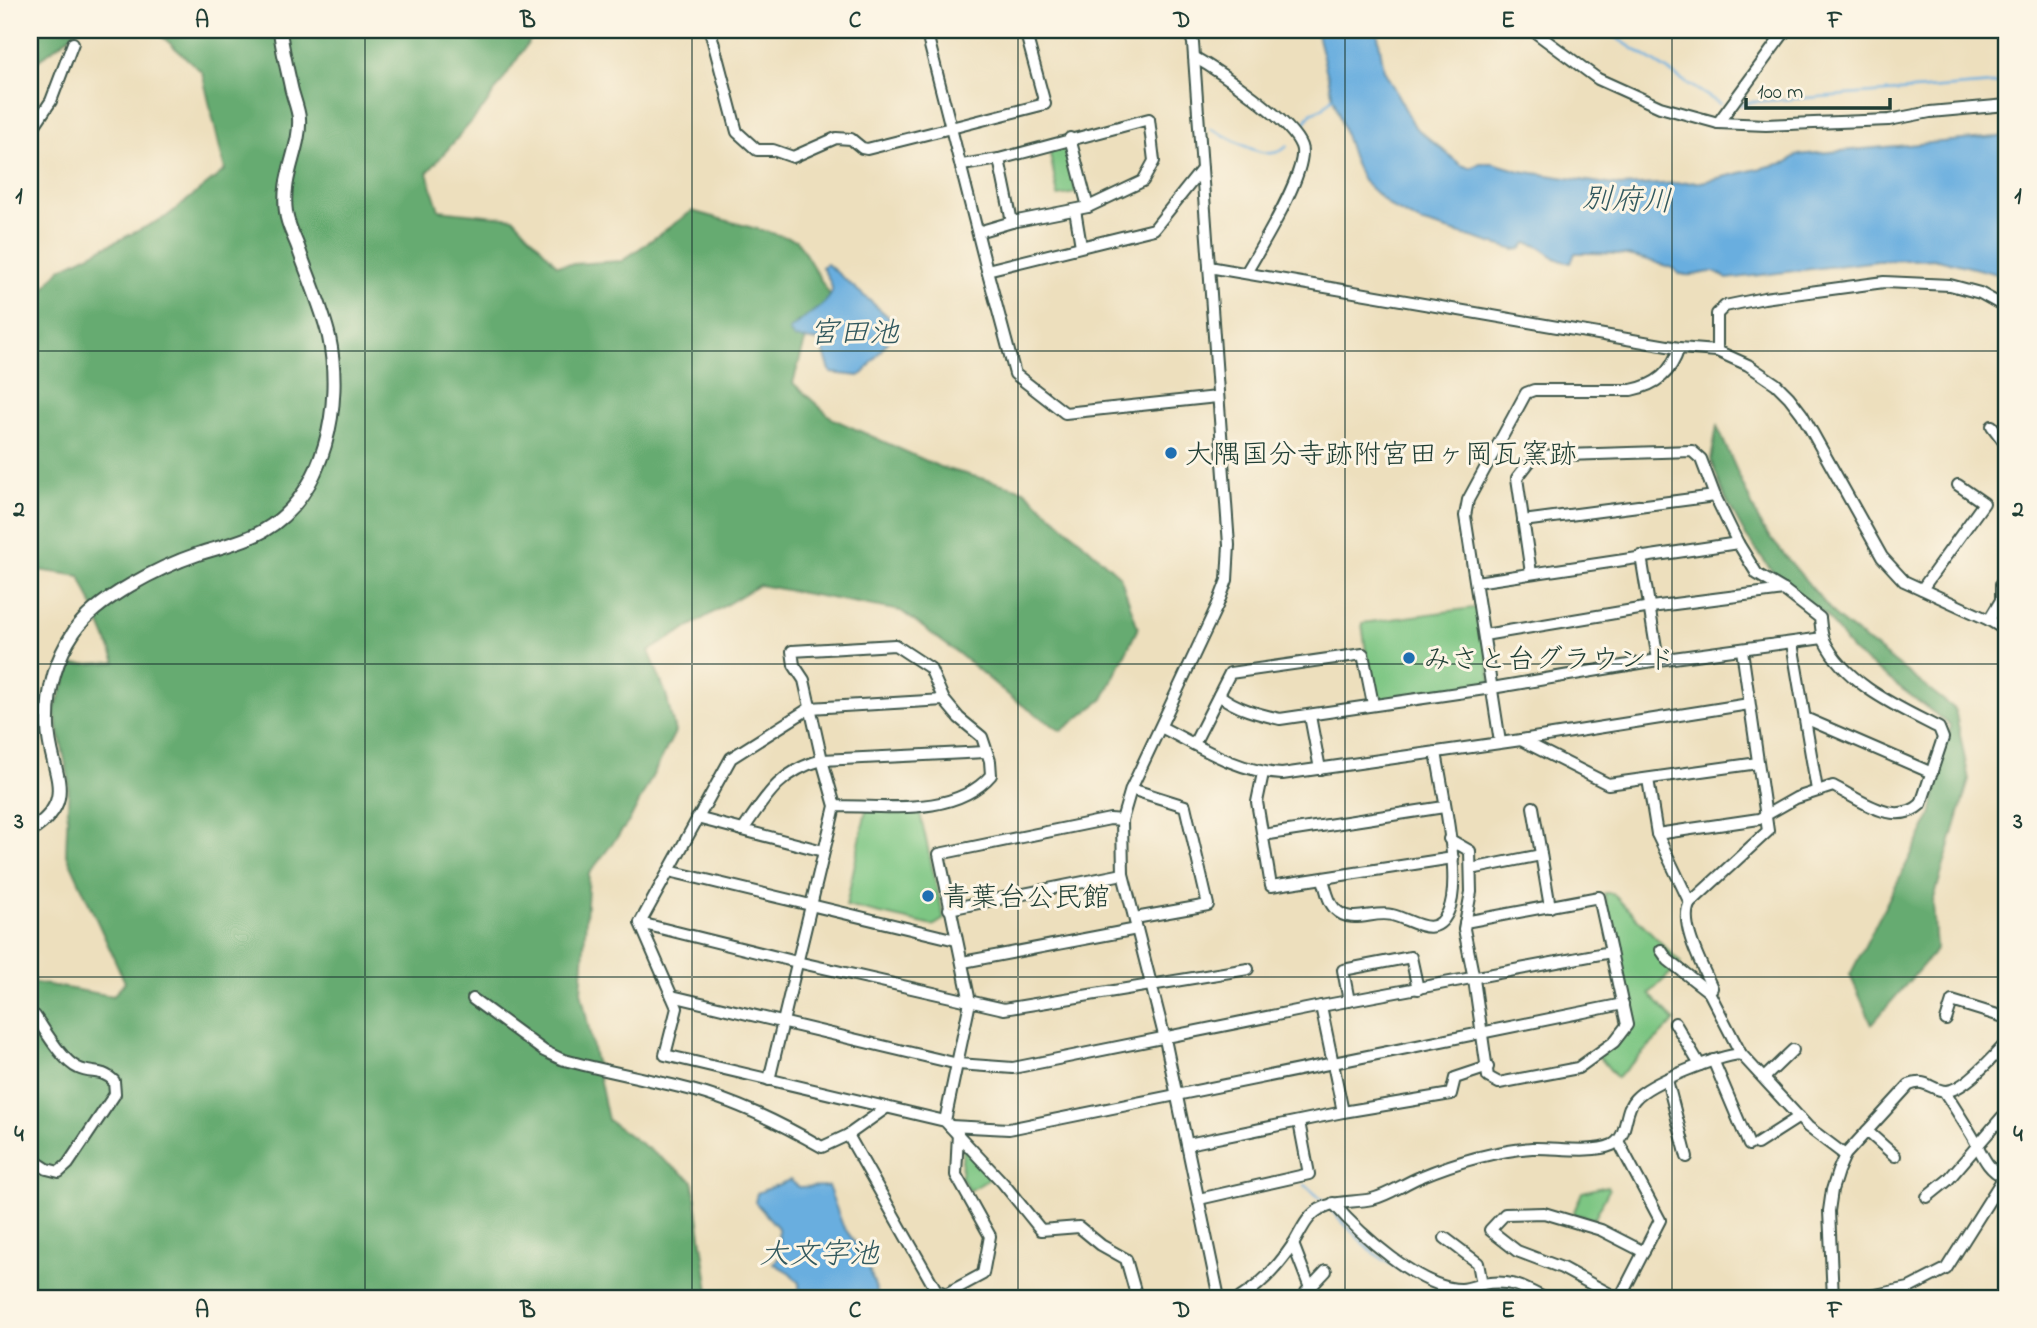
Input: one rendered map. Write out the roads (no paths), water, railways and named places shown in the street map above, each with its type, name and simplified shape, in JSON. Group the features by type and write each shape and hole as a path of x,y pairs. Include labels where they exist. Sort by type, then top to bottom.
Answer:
{"main road":[{"path":"30,831 42,823 58,801 59,781 48,729 49,700 55,669 75,630 92,613 145,577 195,555 261,533 278,522 294,506 305,489 318,465 326,441 333,385 328,337 286,214 285,184 299,119 280,30"}],"street":[{"path":"710,30 737,132 757,150 773,150 793,157 836,138 844,137 867,149 1045,104 1026,30"},
{"path":"926,30 1015,374 1065,413 1217,397"},
{"path":"1189,30 1194,57 1229,545 1227,580 1131,789 1122,820 1122,874 1165,1039 1219,1298"},
{"path":"1532,30 1598,79 1660,107 1718,123 1766,125 1889,120 1930,112 2007,105"},
{"path":"1718,123 1786,30"},
{"path":"30,132 51,101 73,43"},
{"path":"1194,57 1216,69 1280,119 1301,146 1302,159 1293,186 1246,273"},
{"path":"962,166 999,159 1149,119 1154,162 1143,181 1088,207 1012,222 978,232"},
{"path":"1070,138 1088,207"},
{"path":"999,159 1012,222"},
{"path":"987,270 1154,229 1202,169"},
{"path":"1075,210 1081,246"},
{"path":"1209,267 1679,348 1717,351 1762,373 1789,397 1808,423 1882,557 1904,581 2006,627"},
{"path":"1717,351 1717,314 1725,306 1764,298 1884,282 1922,283 1950,285 1980,293 2007,308"},
{"path":"1500,743 1465,509 1526,393 1534,390 1631,390 1647,387 1674,365 1679,348"},
{"path":"1992,426 2007,446"},
{"path":"1531,573 1517,478 1534,456 1692,452 1701,460 1738,543 1757,574 1784,590 1820,618 1823,638 1841,666 1885,700 1939,728 1943,738 1921,804 1913,811 1892,815 1833,786 1796,798 1759,818 1657,834"},
{"path":"1922,589 1984,503 1958,485"},
{"path":"1523,521 1715,496"},
{"path":"1476,582 1738,543"},
{"path":"1642,556 1658,660"},
{"path":"1989,620 2001,600 2001,584 2007,575"},
{"path":"1484,635 1651,607 1784,590"},
{"path":"1219,695 1228,702 1256,714 1280,719 1658,660 1823,638"},
{"path":"1792,643 1817,790"},
{"path":"769,1080 835,806 804,680 794,665 792,651 895,645 930,668 944,700 958,718 982,737 990,761 991,775 983,784 939,803 915,806 835,806"},
{"path":"1709,992 1712,988 1687,931 1686,908 1768,831 1742,650"},
{"path":"1194,744 1230,673 1363,654 1373,705"},
{"path":"639,923 731,758 810,708 944,700"},
{"path":"1161,727 1239,766 1263,773 1282,774 1749,704"},
{"path":"1310,716 1320,769"},
{"path":"1805,718 1932,773"},
{"path":"1521,740 1608,784 1758,763"},
{"path":"743,830 775,784 793,771 822,760 986,752"},
{"path":"1323,879 1330,902 1343,915 1353,918 1391,914 1415,925 1427,927 1440,923 1447,916 1454,888 1453,858 1436,752"},
{"path":"1263,773 1257,802 1270,886 1453,858"},
{"path":"1648,779 1657,834 1690,903"},
{"path":"963,962 1136,924 1208,905 1185,806 1131,789"},
{"path":"1263,835 1444,807"},
{"path":"1534,807 1549,906"},
{"path":"697,818 823,851"},
{"path":"848,1135 936,1290 946,1294 983,1274 990,1236 956,1175 951,1126 958,1063 970,1002 939,854 1110,819 1122,820"},
{"path":"1449,839 1470,851 1471,892 1465,922 1464,929 1488,1077 1499,1083 1578,1068 1614,1042 1627,1025 1599,897 1465,922"},
{"path":"1471,869 1541,855"},
{"path":"669,871 956,940"},
{"path":"949,909 1122,874"},
{"path":"639,923 1004,1009 1248,969"},
{"path":"639,923 677,1007 665,1055 951,1126 1009,1129 1623,1004"},
{"path":"1661,950 1668,960 1709,992 1741,1054 1808,1127 1845,1155"},
{"path":"672,996 958,1063 1013,1069 1321,1006 1611,952"},
{"path":"1349,1001 1343,970 1411,957 1419,989"},
{"path":"473,999 544,1051 562,1059 691,1089 745,1108 822,1147 848,1135 886,1108"},
{"path":"1946,1020 1952,1001 2007,1018"},
{"path":"1321,1006 1343,1112"},
{"path":"30,1013 35,1016 65,1058 78,1069 107,1073 114,1081 116,1094 68,1164 59,1172 47,1169 30,1158"},
{"path":"1675,1023 1700,1065"},
{"path":"1832,1297 1829,1211 1832,1190 1845,1155 1909,1085 1916,1082 1925,1083 1944,1091 1954,1090 2007,1042"},
{"path":"1764,1078 1793,1050"},
{"path":"1240,1298 1266,1278 1317,1210 1333,1203 1385,1195 1426,1174 1505,1152 1532,1148 1598,1148 1610,1145 1618,1141 1636,1097 1713,1059 1741,1054"},
{"path":"1713,1059 1753,1144 1799,1117"},
{"path":"1188,1144 1343,1112 1451,1094 1455,1078 1488,1068"},
{"path":"1667,1080 1688,1157"},
{"path":"1861,1298 1909,1288 1946,1269 2006,1176 1989,1167 1944,1091"},
{"path":"1927,1196 1948,1180 2002,1117"},
{"path":"1199,1199 1309,1174 1299,1122"},
{"path":"951,1126 1041,1230 1079,1227 1101,1245 1126,1259 1137,1298"},
{"path":"1867,1131 1895,1156"},
{"path":"1618,1141 1660,1220 1644,1252 1619,1298 1562,1268 1517,1251 1490,1230 1505,1214 1544,1213 1601,1230 1644,1252"},
{"path":"1333,1203 1375,1247 1426,1278 1463,1289 1482,1284 1512,1282 1544,1298"},
{"path":"1445,1238 1478,1263 1482,1284"},
{"path":"1293,1244 1311,1293"},
{"path":"1311,1293 1326,1270"}],"water":[{"name":"別府川","path":"1316,30 1377,30 1384,70 1415,127 1461,165 1471,168 1480,163 1493,163 1520,171 1621,186 1701,182 1788,162 1797,155 2007,136 2007,273 2001,275 1938,259 1878,261 1727,279 1715,272 1681,274 1672,268 1647,260 1617,254 1575,253 1571,263 1557,259 1533,244 1526,243 1521,249 1515,250 1420,222 1392,208 1363,181 1333,97"},
{"name":"宮田池","path":"827,264 899,326 859,376 831,373 820,341 794,338 789,331 822,305 831,294 831,285 822,267"},
{"name":"大文字池","path":"790,1180 799,1187 828,1186 843,1226 865,1256 879,1298 800,1298 799,1283 790,1273 773,1263 780,1257 778,1228 755,1202 757,1193"}],"waterway":[{"path":"1604,30 1720,104"},
{"path":"1740,105 2007,83"},
{"path":"1299,133 1311,113 1323,108 1333,97"},
{"path":"1210,129 1260,152 1279,152 1287,146"},
{"path":"1305,1185 1324,1202"},
{"path":"1329,1208 1372,1252 1403,1272"},
{"path":"1447,1292 1465,1294 1507,1287 1529,1298"}],"place":[{"name":"大隅国分寺跡附宮田ヶ岡瓦窯跡","path":"1171,453"},
{"name":"みさと台グラウンド","path":"1409,658"},
{"name":"青葉台公民館","path":"928,896"}]}
